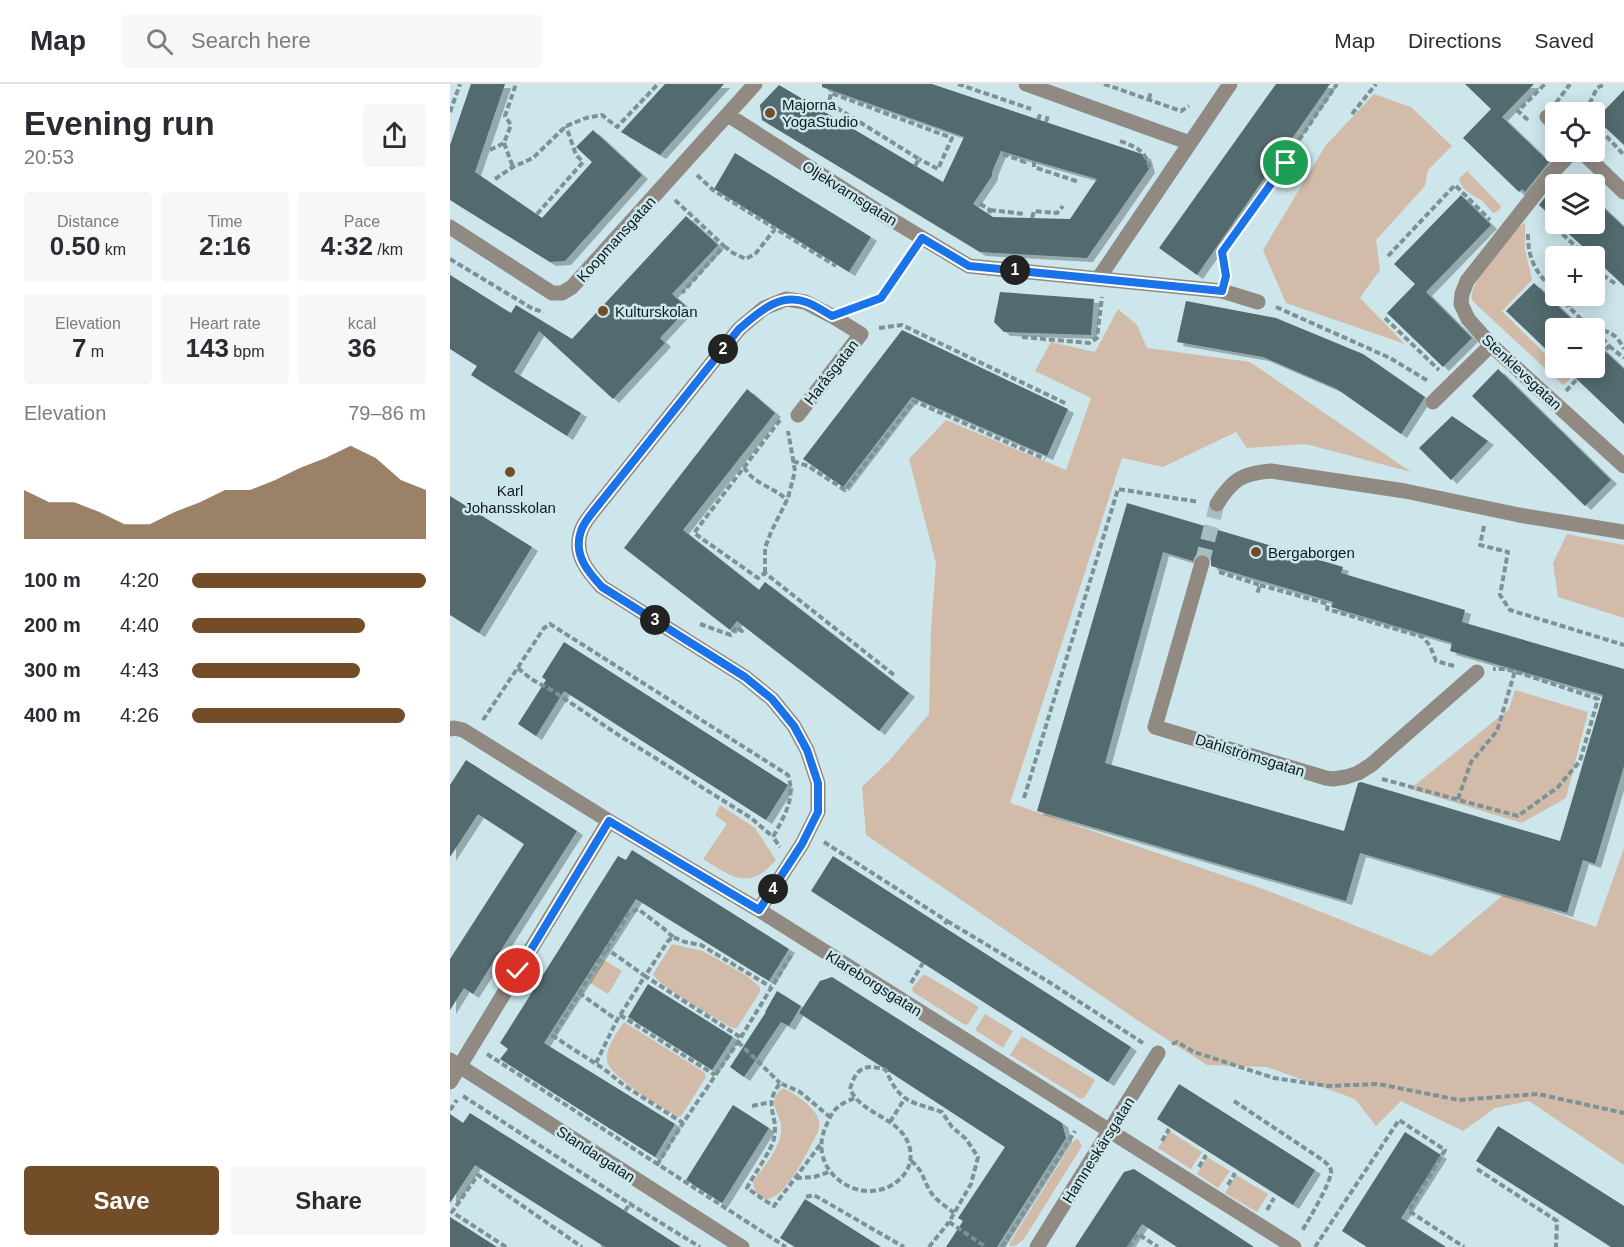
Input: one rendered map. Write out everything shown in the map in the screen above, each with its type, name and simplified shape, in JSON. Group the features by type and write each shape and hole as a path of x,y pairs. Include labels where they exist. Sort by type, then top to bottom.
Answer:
{"street":[{"name":"Koopmansgatan","path":"450,227 552,293 562,292 572,287 755,84"},
{"path":"1026,84 1190,143"},
{"path":"1100,286 1230,84"},
{"name":"Oljekvarnsgatan","path":"728,115 874,209 969,266 1100,286 1222,291 1258,302"},
{"name":"Stenklevsgatan","path":"1562,162 1467,280 1461,304 1468,319 1491,345 1624,466"},
{"path":"1592,162 1624,192"},
{"name":"Haråsgatan","path":"759,910 802,844 818,812 818,783 807,750 794,726 772,699 745,677 602,587 586,570 578,548 581,529 600,503 739,329 764,308 786,299 805,302 861,334 792,417"},
{"path":"1433,402 1491,345"},
{"path":"1217,504 1229,486 1239,479 1255,472 1271,471 1405,491 1519,515 1624,532"},
{"name":"Dahlströmsgatan","path":"1207,567 1155,727 1326,778 1346,777 1362,771 1384,755 1477,672"},
{"name":"Klareborgsgatan","path":"452,728 464,730 609,821 759,910 1110,1131 1295,1243"},
{"path":"450,1082 455,1063 609,821"},
{"name":"Hamneskärsgatan","path":"1037,1247 1158,1053"},
{"name":"Standargatan","path":"455,1063 742,1247"}],"path":[{"path":"450,112 460,84"},
{"path":"513,167 504,143 511,125 505,116 516,84"},
{"path":"495,179 532,158 566,126 586,118 602,115 617,127 658,84"},
{"path":"958,84 1048,115 1046,122"},
{"path":"1104,84 1181,111 1188,108 1194,100"},
{"path":"1299,140 1337,84"},
{"path":"1352,114 1376,84"},
{"path":"1590,102 1597,88 1605,84"},
{"path":"1149,99 1151,91"},
{"path":"831,93 952,138 938,169 919,159 829,103 831,93"},
{"path":"1038,120 1041,112"},
{"path":"537,214 583,162 576,155 566,126"},
{"path":"1605,135 1624,155"},
{"path":"1112,138 1146,154 1150,168 1144,177"},
{"path":"490,150 504,143"},
{"path":"1003,154 1025,162 1027,159"},
{"path":"915,166 919,159"},
{"path":"1034,160 1034,167 1079,182"},
{"path":"1222,291 1226,276 1222,252 1286,163"},
{"path":"695,173 713,190 836,266"},
{"path":"1388,256 1455,185 1504,234"},
{"path":"668,193 724,246 746,259 756,253 775,229"},
{"path":"980,204 989,212 1024,214"},
{"path":"1032,218 1034,211 1057,213 1063,206"},
{"path":"1528,233 1528,250 1537,271 1545,280"},
{"path":"1562,234 1575,246"},
{"path":"832,316 881,298 922,238"},
{"path":"682,293 724,246"},
{"path":"1605,277 1616,284"},
{"path":"1022,337 1089,343 1097,338 1100,286"},
{"path":"1274,306 1390,358 1448,387"},
{"path":"1569,306 1581,318"},
{"path":"1385,318 1448,387"},
{"path":"861,334 882,327 902,325 1067,404"},
{"path":"1605,331 1619,338 1624,350"},
{"path":"1605,341 1624,358"},
{"path":"1605,351 1609,346"},
{"path":"1574,399 1566,391 1577,379"},
{"path":"793,462 808,466 845,490 914,401 1045,459"},
{"path":"792,417 788,439 795,471 786,500 765,548 765,573 758,578 694,533 780,420 792,417"},
{"path":"744,467 752,478 773,488 786,500"},
{"path":"1024,798 1118,489 1217,504"},
{"path":"1487,508 1480,545 1508,552 1500,596 1510,610 1624,645"},
{"path":"1207,567 1328,604 1328,609 1423,637 1430,646 1436,661 1477,672 1488,669 1515,671 1598,699 1580,761 1558,787 1518,816 1378,778 1362,771"},
{"path":"765,573 894,675"},
{"path":"776,590 780,585"},
{"path":"1257,594 1260,585"},
{"path":"473,736 544,628 550,624 788,775 792,786 789,803 773,837"},
{"path":"715,630 730,635 736,627 742,631 745,628"},
{"path":"518,668 531,679 752,818 773,837 782,849"},
{"path":"1458,800 1471,762 1497,731 1515,671"},
{"path":"818,838 1158,1053 1177,1042 1194,1052 1274,1078 1328,1086 1378,1084 1459,1100 1538,1094 1624,1113"},
{"path":"683,1123 553,1036 629,913 638,909 673,937 701,945 771,987"},
{"path":"943,926 947,921"},
{"path":"596,1063 619,1018 668,940 673,937"},
{"path":"657,1165 738,1042 797,945"},
{"path":"606,949 740,1037"},
{"path":"906,991 923,963"},
{"path":"579,993 715,1076"},
{"path":"738,1042 780,1083 800,1092 830,1117"},
{"path":"486,1053 786,1247"},
{"path":"854,1098 836,1107 822,1134 820,1145 823,1160 830,1172 843,1184 855,1190 867,1191 894,1184 905,1174 911,1161 910,1147 904,1135 896,1126 864,1107 854,1098 850,1089 854,1076 860,1070 873,1066 886,1070 897,1092 910,1102 942,1112 952,1127 966,1139 978,1157 971,1184 949,1222 929,1247"},
{"path":"780,1083 774,1090 771,1102 775,1126 774,1141 747,1188 774,1206 820,1145"},
{"path":"460,1094 700,1247"},
{"path":"890,1122 905,1098"},
{"path":"1234,1101 1330,1167 1331,1172 1325,1188 1295,1243"},
{"path":"752,1106 771,1102"},
{"path":"1315,1247 1399,1120 1445,1150 1409,1211 1464,1247"},
{"path":"1002,1247 1079,1124"},
{"path":"911,1161 921,1172 933,1196 954,1213"},
{"path":"1477,1169 1557,1221 1556,1247"},
{"path":"796,1178 813,1178 830,1172"},
{"path":"506,1247 452,1212 478,1175 582,1247"},
{"path":"806,1197 814,1195 904,1247"},
{"path":"949,1222 986,1247"},
{"path":"1129,1247 1138,1234 1158,1247"}],"shaded area":[{"path":"1374,94 1411,107 1452,146 1428,170 1425,186 1376,240 1380,270 1360,298 1405,344 1286,303 1263,250 1326,145"},
{"path":"1467,171 1501,206 1499,211 1493,213 1482,201 1463,187 1459,179"},
{"path":"1525,223 1525,249 1532,280 1502,311 1545,354 1545,368 1472,299 1472,292 1482,274 1518,228"},
{"path":"1118,309 1137,325 1147,348 1250,362 1411,472 1306,444 1247,448 1236,432 1163,467 1122,458 1010,803 1266,890 1431,956 1503,895 1596,927 1624,848 1624,1165 1529,1101 1495,1108 1463,1131 1401,1101 1376,1126 1355,1099 1267,1067 1207,1065 866,835 862,787 889,761 929,714 931,629 936,563 909,459 946,420 1066,470 1091,398 1035,371 1051,342 1095,352"},
{"path":"1555,378 1571,379 1563,385"},
{"path":"1567,534 1624,545 1624,618 1558,597 1553,563"},
{"path":"1515,690 1588,712 1566,798 1522,823 1410,789 1509,709"},
{"path":"720,805 755,828 776,860 757,876 741,878 732,876 703,859 727,824 715,815"},
{"path":"672,944 703,951 747,976 760,987 760,992 737,1028 732,1028 657,980 653,974"},
{"path":"604,960 622,971 608,994 590,983"},
{"path":"924,974 979,1007 968,1024 965,1025 913,992 912,988"},
{"path":"985,1014 1013,1031 1003,1048 975,1030"},
{"path":"624,1022 704,1072 706,1077 679,1117 637,1091 610,1067 607,1060 608,1050"},
{"path":"1022,1036 1095,1080 1085,1097 1081,1099 1010,1055"},
{"path":"783,1088 809,1105 817,1115 819,1127 801,1163 786,1186 770,1199 762,1198 756,1192 753,1182 780,1139 780,1120 774,1104 777,1094"},
{"path":"1169,1131 1202,1152 1191,1169 1158,1148"},
{"path":"1076,1139 1082,1146 1024,1239 1015,1246 1010,1246 1009,1244"},
{"path":"1207,1157 1230,1171 1218,1188 1197,1174"},
{"path":"1236,1175 1268,1194 1257,1212 1225,1193"}],"building":[{"path":"471,84 505,84 475,172 542,218 592,162 576,147 593,130 642,175 565,261 550,262 450,200 450,145"},
{"path":"665,84 724,84 660,155 621,132"},
{"path":"822,84 932,84 1145,155 1149,169 1087,258 980,252 762,120 760,105 779,85 943,182 964,137 822,87","holes":["1001,151 1097,179 1070,219 993,217 973,204 992,176"]},
{"path":"1276,84 1330,84 1197,275 1159,248"},
{"path":"1465,84 1534,84 1502,117 1545,158 1545,162 1549,162 1525,192 1522,189 1519,192 1463,138 1491,109"},
{"path":"1624,90 1624,145 1605,127 1605,110"},
{"path":"735,153 871,237 849,272 714,189"},
{"path":"1461,195 1491,225 1426,292 1472,338 1443,367 1387,313 1415,284 1394,264"},
{"path":"1545,197 1545,211 1539,205"},
{"path":"1605,209 1624,227 1624,286 1605,268 1605,246 1582,246 1569,234 1605,234"},
{"path":"686,216 718,245 672,294 688,308 660,338 665,343 613,399 539,331 514,372 581,413 567,436 471,375 477,366 450,349 450,275 511,313 516,305 572,339"},
{"path":"1534,283 1545,294 1545,306 1558,306 1571,318 1545,318 1545,348 1506,311"},
{"path":"1000,292 1094,299 1091,335 1004,332 994,322"},
{"path":"1186,301 1276,318 1363,354 1425,397 1401,434 1337,389 1263,357 1177,342"},
{"path":"902,330 1068,409 1047,456 912,397 843,487 803,459"},
{"path":"1605,351 1624,369 1624,424 1576,378 1605,378"},
{"path":"1498,369 1611,480 1585,506 1472,396"},
{"path":"747,389 775,413 683,530 759,590 765,582 909,693 879,731 737,621 730,630 624,548"},
{"path":"1452,416 1488,441 1451,480 1419,448"},
{"path":"450,496 532,547 479,633 450,615"},
{"path":"1127,503 1343,567 1341,573 1465,610 1462,622 1624,669 1624,766 1595,864 1583,860 1567,913 1360,853 1346,901 1037,811","holes":["1163,552 1193,561 1195,556 1205,554 1211,560 1211,566 1333,602 1331,607 1452,643 1450,651 1603,695 1560,841 1361,782 1358,783 1344,831 1105,763"]},
{"path":"564,642 788,785 766,820 564,691 536,736 518,724 546,680 542,677"},
{"path":"466,760 577,831 473,994 464,988 450,1010 450,959 524,844 478,814 450,857 450,785"},
{"path":"632,850 789,949 769,981 636,899 544,1043 675,1124 655,1157 500,1059 508,1049 500,1043 618,856 626,860"},
{"path":"833,856 1131,1047 1108,1082 811,891"},
{"path":"832,977 1062,1123 1066,1138 997,1247 946,1247 963,1221 958,1218 1005,1147 799,1013 820,981"},
{"path":"648,984 733,1037 712,1070 628,1017"},
{"path":"777,991 801,1006 789,1026 781,1022 744,1077 730,1067"},
{"path":"1179,1084 1315,1170 1293,1205 1157,1119"},
{"path":"733,1105 769,1128 722,1203 686,1180"},
{"path":"470,1113 681,1247 605,1247 475,1165 450,1203 450,1114 463,1123"},
{"path":"1498,1126 1624,1206 1624,1247 1611,1247 1476,1161"},
{"path":"1405,1132 1441,1155 1401,1218 1446,1247 1367,1247 1342,1231"},
{"path":"1134,1169 1254,1247 1177,1247 1142,1224 1127,1247 1075,1247 1124,1172"},
{"path":"805,1199 881,1247 795,1247 780,1238"},
{"path":"450,1217 497,1247 450,1247"}],"tunnel":[{"path":"1202,563 1217,504"}],"place":[{"name":"Majorna YogaStudio","path":"770,113"},
{"name":"Kulturskolan","path":"603,311"},
{"name":"Karl Johansskolan","path":"510,472"},
{"name":"Bergaborgen","path":"1256,552"}],"route":[{"path":"518,971 609,821 759,910 802,844 818,812 818,783 807,750 794,726 772,699 745,677 602,587 586,570 578,548 581,529 600,503 739,329 764,308 786,299 805,302 832,316 881,298 922,238 969,266 1222,291 1226,276 1222,252 1286,163"}]}
